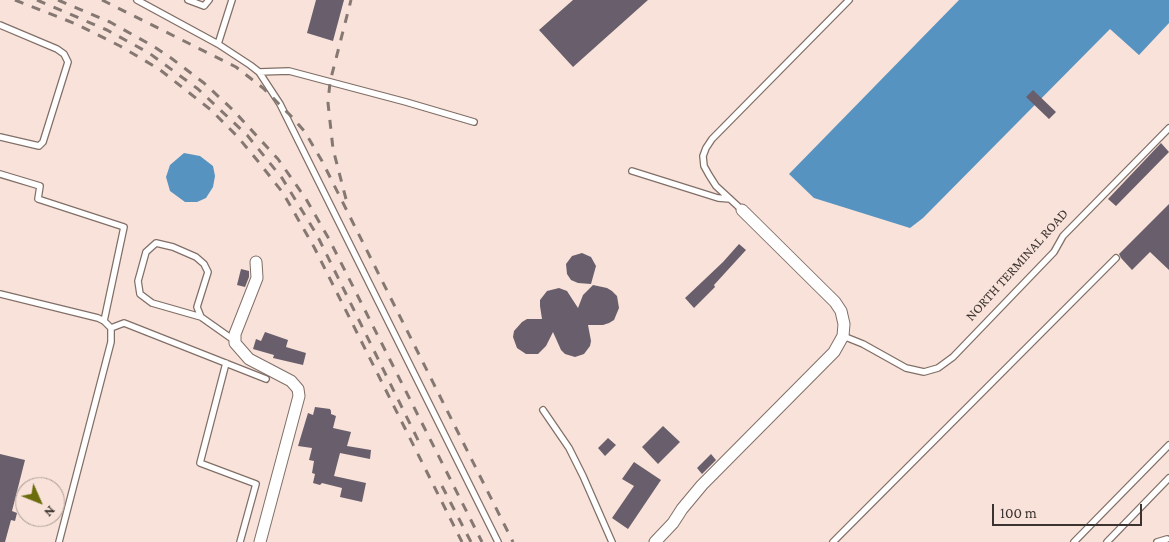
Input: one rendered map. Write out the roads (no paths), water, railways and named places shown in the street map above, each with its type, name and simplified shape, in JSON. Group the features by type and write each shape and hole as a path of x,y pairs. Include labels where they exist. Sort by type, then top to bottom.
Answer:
{"street":[{"path":"655,542 673,523 702,485 834,352 843,336 844,324 841,311 835,302 742,210"},
{"path":"256,262 257,278 235,341 238,348 250,359 295,384 299,396 260,542"},
{"path":"668,542 673,523"}],"lane":[{"path":"137,0 218,44 259,72 280,104 498,542"},
{"path":"188,0 204,6 210,0"},
{"path":"218,44 232,0"},
{"path":"742,210 716,186 709,176 704,166 703,156 706,148 712,139 849,0"},
{"path":"0,25 57,49 64,54 68,62 43,142 39,146 0,137"},
{"path":"259,72 289,71 474,122"},
{"name":"NORTH TERMINAL ROAD","path":"843,336 863,344 906,368 924,372 938,368 953,357 1054,252 1064,236 1169,128"},
{"path":"632,171 718,198 730,199"},
{"path":"0,174 40,186 38,199 124,227 104,321"},
{"path":"201,317 197,307 208,272 204,264 196,257 173,247 156,243 146,252 138,281 140,294 152,303 201,317 235,341"},
{"path":"833,542 1116,258"},
{"path":"0,294 98,318 111,328 111,342 58,542"},
{"path":"111,328 124,323 266,379"},
{"path":"226,363 200,463 256,484 240,542"},
{"path":"543,410 569,448 584,476 612,542"},
{"path":"1074,542 1169,445"},
{"path":"1107,542 1169,478"},
{"path":"1157,542 1168,540"}],"water":[{"path":"959,0 1169,0 1169,23 1139,55 1110,29 923,218 910,228 814,198 789,174"},
{"path":"184,153 200,156 213,166 215,176 213,187 206,198 197,202 185,202 170,191 166,177 170,165"}],"railway":[{"path":"15,0 76,24 120,46 159,69 211,110 237,136 257,160 283,193 314,247 462,542"},
{"path":"37,0 107,30 149,53 198,89 247,135 282,178 317,235 419,442"},
{"path":"58,0 110,22 171,58 204,83 233,110 278,159 306,199 329,239 482,542"},
{"path":"102,0 236,67 263,88 305,132 322,161 513,542"},
{"path":"346,199 333,149 328,103 330,82 351,0"},
{"path":"442,486 471,542"}]}
